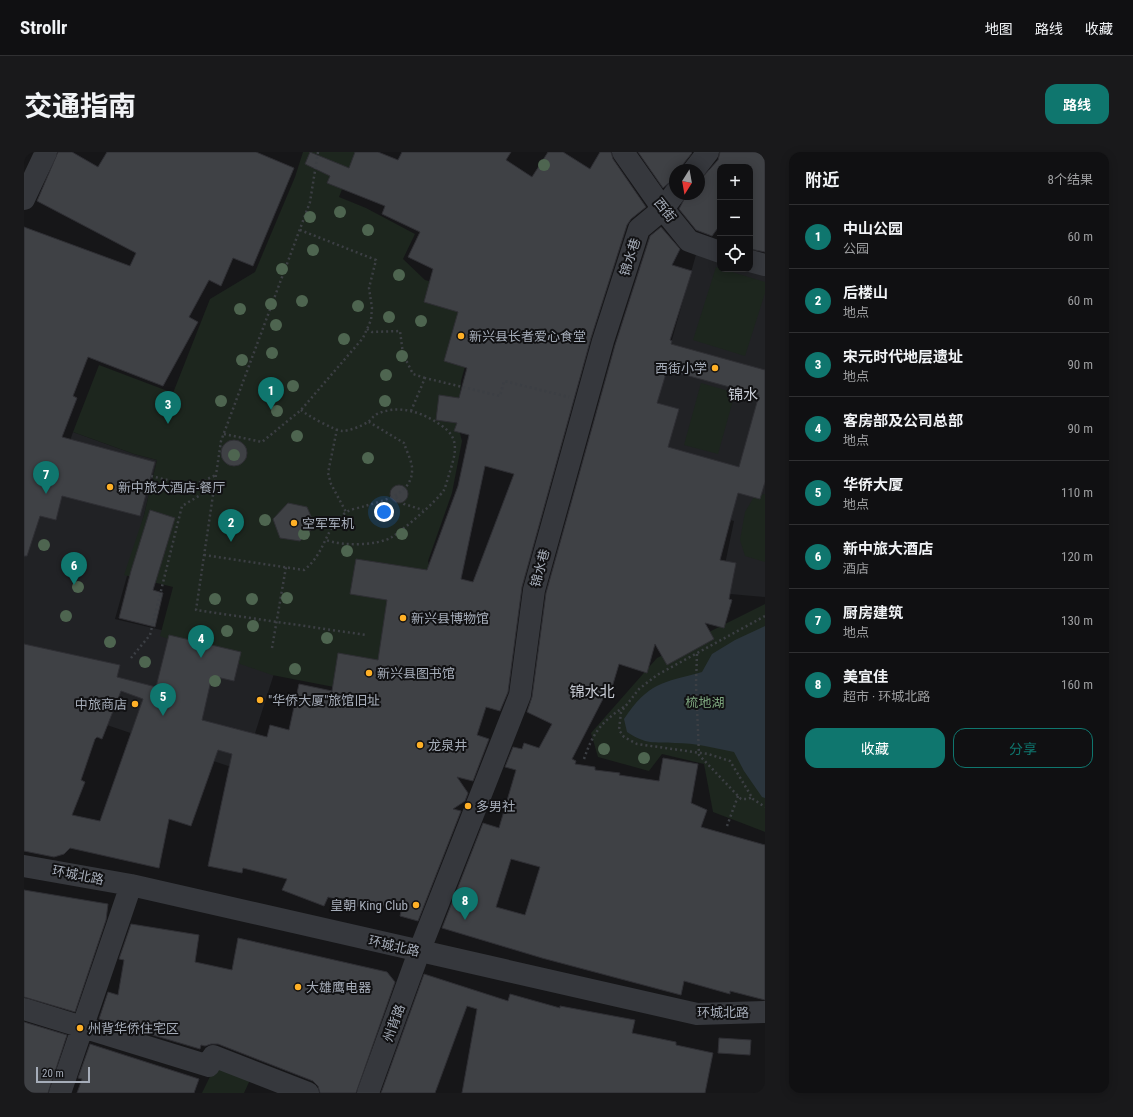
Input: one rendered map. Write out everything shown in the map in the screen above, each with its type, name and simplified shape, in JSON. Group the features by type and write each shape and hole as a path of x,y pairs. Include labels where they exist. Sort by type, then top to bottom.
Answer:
{"street":[{"path":"24,199 46,152"},
{"name":"西街","path":"623,152 669,201 689,241 717,251"},
{"path":"699,164 708,152"},
{"name":"锦水巷","path":"419,952 520,695 534,590 586,401 639,229 669,201"},
{"path":"753,262 765,265"},
{"name":"环城北路","path":"24,866 131,886 697,1014 765,1012"},
{"path":"60,1093 131,886"},
{"name":"州背路","path":"368,1093 419,952"},
{"path":"24,1009 209,1066 213,1056 308,1093"}],"path":[{"path":"318,152 310,202 224,434 216,474 196,610 366,636"},
{"path":"224,434 262,442 302,410 363,338 371,320 372,308 370,288 376,260 300,230"},
{"path":"367,329 372,332 400,331 403,354 414,374 425,378 500,396 504,380 586,401"},
{"path":"411,411 425,378"},
{"path":"302,410 341,431 350,430 369,422 375,415 391,410 411,411 430,418 448,431 455,444 455,454 444,490 423,511 392,537 379,541 336,544 326,540"},
{"path":"204,554 304,570 314,562 326,540 330,528 346,512 396,497 407,485 411,476 412,466 404,443 369,422"},
{"path":"337,429 328,473 330,484 346,512"},
{"path":"151,476 192,486 216,474"},
{"path":"131,658 150,635 182,506 214,487"},
{"path":"396,497 404,504 423,511"},
{"path":"272,648 286,567"},
{"path":"765,616 657,676 639,689 621,712 619,721 619,730 624,738 637,744 646,747 700,752 719,756 730,761 752,797 765,807"},
{"path":"697,654 697,724 700,758 738,796 748,800 752,797"},
{"path":"584,759 589,744 606,718 628,704"},
{"path":"727,826 738,796"}],"shaded area":[{"name":"西街小学","path":"699,244 717,251 717,272 753,272 753,268 765,265 765,597 719,593 734,521 632,495 636,467"},
{"path":"73,432 134,454 157,460 144,515 115,619 279,658 243,771 24,697 24,487 61,467"},
{"path":"765,626 765,798 762,797 744,771 734,752 690,744 650,742 640,739 627,732 624,719 641,698 649,691 666,682 702,672 712,654 735,640"}],"green space":[{"path":"303,152 357,152 339,197 366,208 415,234 403,259 425,280 484,297 461,381 458,426 462,441 452,493 428,561 433,578 401,700 272,675 160,636 173,587 124,575 144,515 157,460 134,454 73,432 99,365 173,393 210,299 255,272 295,177"},
{"path":"716,267 717,272 732,272 765,282 765,293 745,356 693,340"},
{"path":"701,383 735,393 718,454 684,445"},
{"path":"765,494 765,562 745,556 740,540 745,512 754,497"},
{"name":"梳地湖","path":"765,604 765,832 713,812 704,764 662,754 649,771 598,757 591,733 657,658"},
{"path":"216,1064 250,1080 244,1093 202,1093"}],"building":[{"path":"58,152 72,152 98,167 107,152 256,152 294,168 253,266 233,258 221,286 209,280 189,317 198,322 163,386 88,357 73,396 77,398 62,437 155,462 140,516 62,496 56,520 40,516 27,556 24,556 24,227 130,266 136,253 37,201"},
{"path":"310,152 349,168 355,152 378,152 398,160 402,152 511,152 506,160 532,177 548,152 563,152 590,169 600,152 611,152 613,159 646,207 631,219 627,225 591,338 522,587 508,692 500,711 486,707 477,735 489,739 473,781 457,777 468,793 465,801 453,809 461,811 418,921 400,916 401,912 376,903 373,911 328,897 324,906 282,890 287,879 243,868 242,873 208,866 232,754 218,750 191,826 169,819 159,868 70,848 64,854 54,857 24,851 24,644 120,665 117,677 156,687 169,635 241,652 234,681 212,676 202,720 267,737 270,725 289,730 299,684 332,691 338,653 378,660 387,600 350,594 356,559 427,570 458,486 469,435 454,431 457,423 436,420 439,395 459,398 467,368 444,361 458,312 424,302 433,269 408,257 420,232 382,214 385,206 327,183 330,176 305,164","holes":["485,466 514,474 473,582 461,579","121,691 143,699 100,821 72,815 85,782 81,780 95,739 97,737 102,739"]},
{"path":"638,152 691,152 692,153 684,164 669,164 669,183 663,188"},
{"path":"720,152 765,152 765,252 753,250 753,164 717,164 717,229 712,236 696,230 679,209 684,200 705,200 705,174 718,160"},
{"path":"661,227 680,249 672,265 692,271 670,340 672,341 671,344 765,370 765,482 760,499 738,493 720,560 736,563 729,599 732,600 724,628 705,623 714,639 667,665 655,644 647,673 619,664 610,694 606,693 572,759 576,761 575,764 595,767 595,770 620,773 619,775 659,781 663,758 698,764 691,803 707,810 701,827 765,845 765,1000 730,991 730,994 684,981 681,995 542,958 442,928 483,823 499,828 516,770 505,767 513,747 522,749 524,743 539,748 552,724 527,712 532,697 546,593 615,345 650,236","holes":["667,370 759,395 739,467 668,447 679,409 657,403","511,859 540,867 525,915 496,907"]},
{"path":"234,440 243,444 247,453 243,462 234,466 225,462 221,453 225,444"},
{"path":"395,485 403,485 408,490 406,501 403,503 395,503 390,498 390,490"},
{"path":"288,503 307,507 315,526 300,541 280,538 273,519"},
{"path":"150,510 175,518 153,590 163,593 155,627 119,618 131,571"},
{"path":"24,890 108,904 106,920 75,1012 24,997"},
{"path":"131,924 199,935 195,962 232,970 238,938 387,972 395,982 356,1093 320,1093 318,1086 313,1081 218,1044 205,1046 201,1045 200,1049 99,1019 108,992 118,995 124,960 119,959"},
{"path":"424,974 508,1001 510,994 560,1008 560,1006 635,1020 632,1033 676,1042 676,1045 713,1053 705,1093 462,1093 477,1009 467,1006 435,1093 381,1093"},
{"path":"24,1022 67,1035 48,1093 24,1093"},
{"path":"719,1038 751,1040 750,1055 718,1053"},
{"path":"90,1044 199,1079 194,1093 77,1093 82,1079 78,1078"}],"place":[{"name":"新兴县长者爱心食堂","path":"461,336"},
{"name":"西街小学","path":"715,368"},
{"name":"中山公园","path":"271,410"},
{"name":"宋元时代地层遗址","path":"168,424"},
{"name":"新中旅大酒店-餐厅","path":"110,487"},
{"name":"厨房建筑","path":"46,494"},
{"name":"空军军机","path":"294,523"},
{"name":"后楼山","path":"231,542"},
{"name":"新中旅大酒店","path":"74,585"},
{"name":"新兴县博物馆","path":"403,618"},
{"name":"客房部及公司总部","path":"201,658"},
{"name":"新兴县图书馆","path":"369,673"},
{"name":"\"华侨大厦\"旅馆旧址","path":"260,700"},
{"name":"中旅商店","path":"135,704"},
{"name":"华侨大厦","path":"163,716"},
{"name":"龙泉井","path":"420,745"},
{"name":"多男社","path":"468,806"},
{"name":"皇朝 King Club","path":"416,905"},
{"name":"美宜佳","path":"465,920"},
{"name":"大雄鹰电器","path":"298,987"},
{"name":"州背华侨住宅区","path":"80,1028"}],"district":[{"name":"锦水","path":"743,395"},
{"name":"锦水北","path":"592,692"}]}
